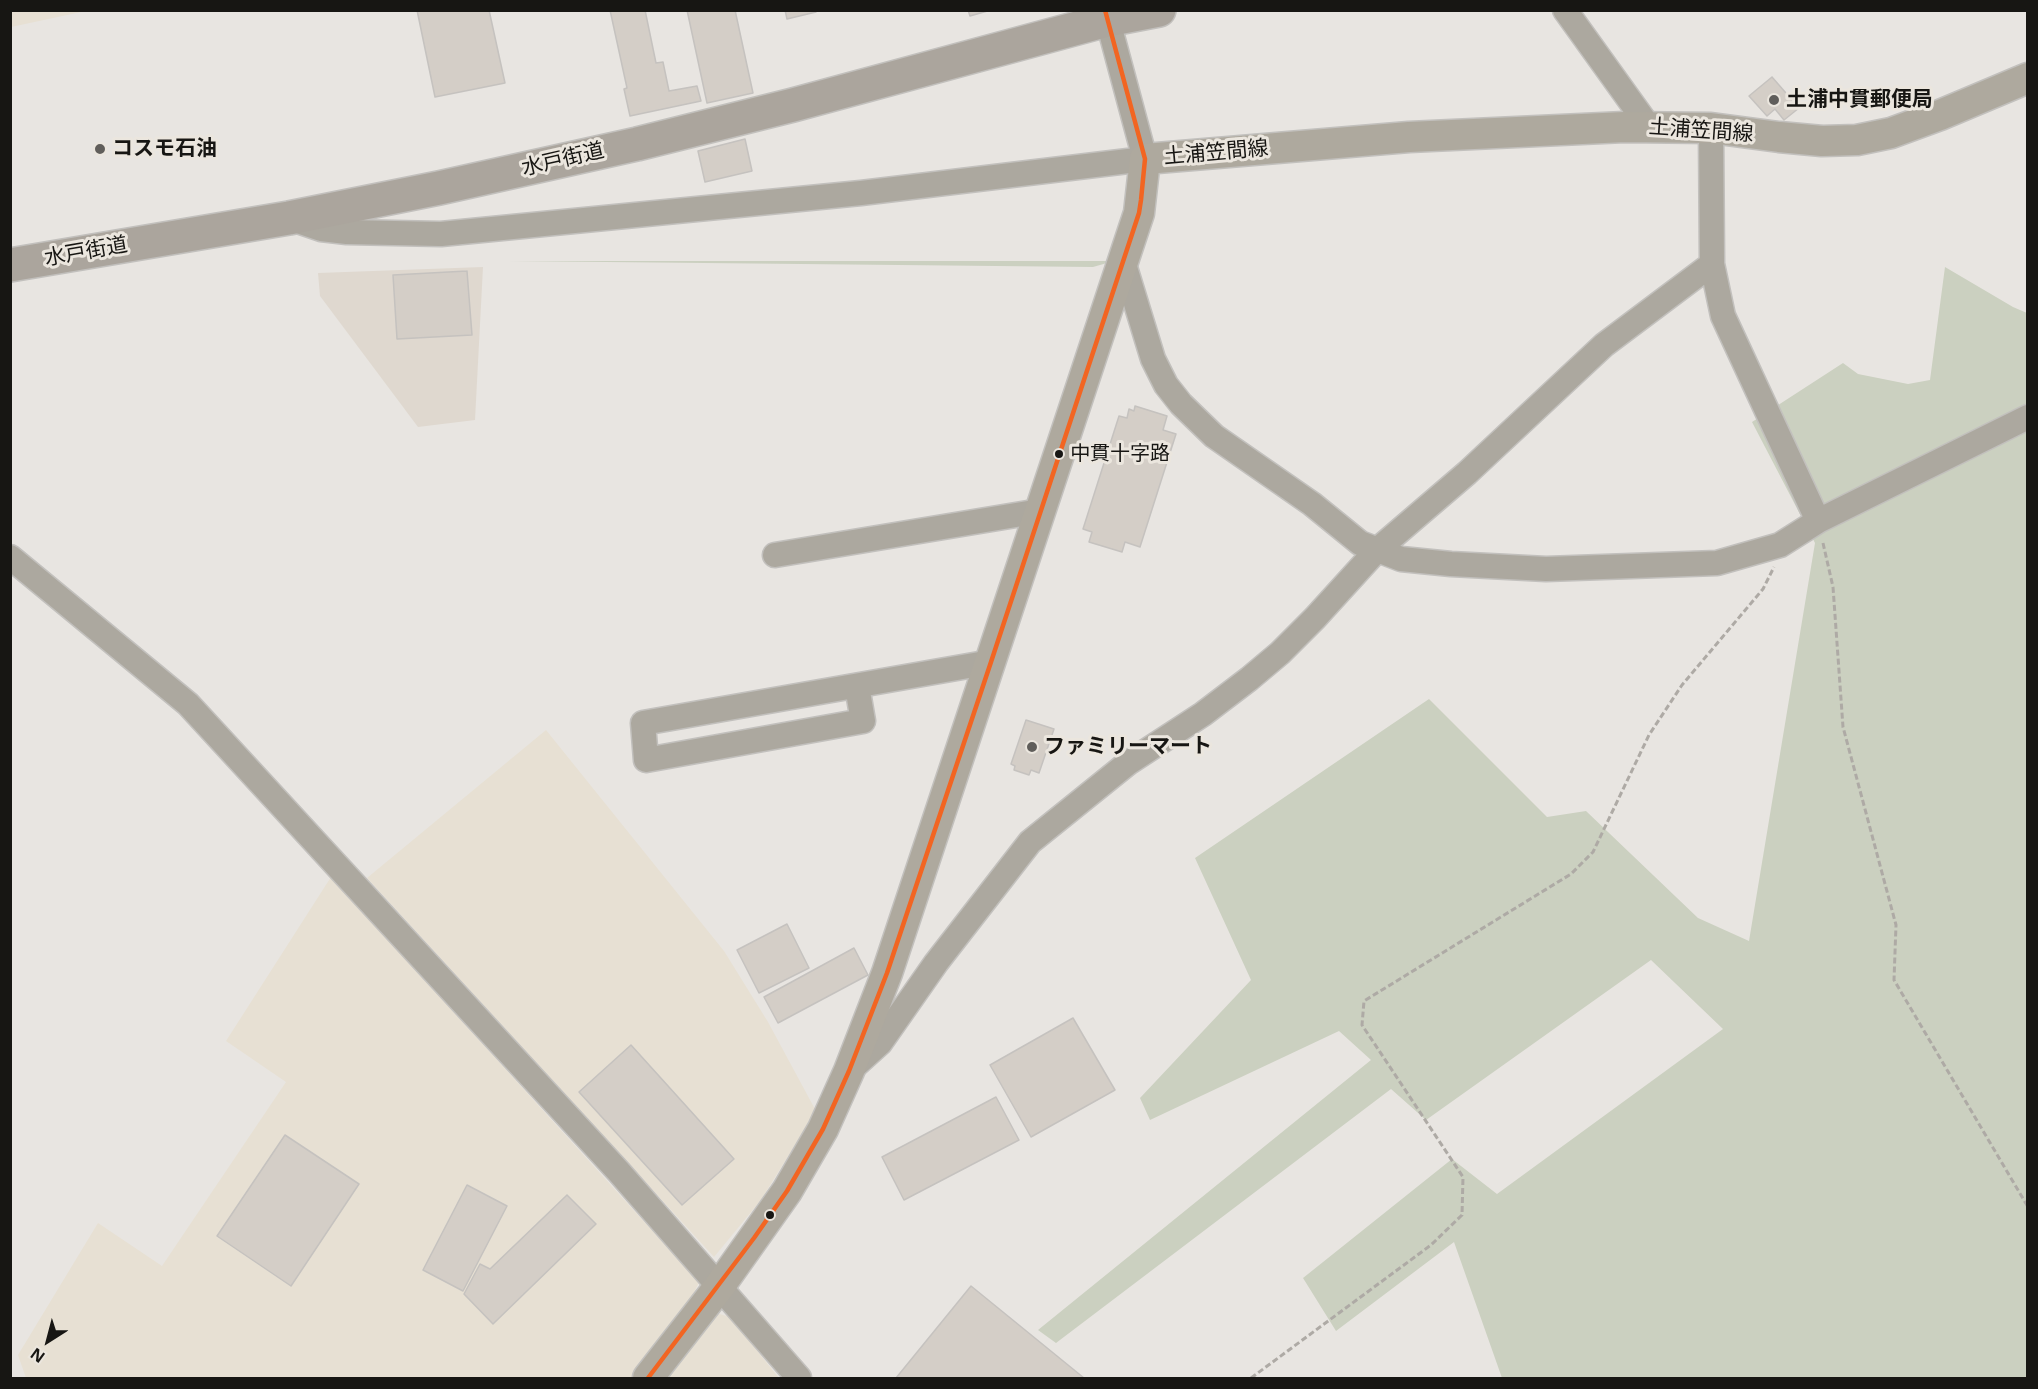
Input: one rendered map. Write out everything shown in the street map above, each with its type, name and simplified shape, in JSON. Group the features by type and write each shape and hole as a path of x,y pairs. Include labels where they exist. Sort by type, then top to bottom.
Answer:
{"highway":[{"name":"水戸街道","path":"10,265 289,218 439,188 637,144 804,102 1111,14 1159,10"}],"main road":[{"name":"土浦笠間線","path":"648,1378 719,1287 787,1191 823,1129 849,1071 887,973 1139,213 1145,159 1409,137 1649,127 1711,128 1790,138 1857,140 1891,133 2028,78"}],"street":[{"path":"1565,10 1649,127"},
{"path":"289,218 321,230 441,234 861,193 1145,159 1111,14"},
{"path":"1711,128 1712,264 1724,316 1818,521"},
{"path":"1123,261 1153,359 1166,385 1181,404 1214,436 1312,504 1360,543 1401,559 1546,569 1717,562 1780,545 1818,521 2028,417"},
{"path":"849,1071 880,1043 936,963 1030,842 1128,763 1203,714 1257,673 1308,625 1376,551 1467,473 1604,345 1712,264"},
{"path":"775,555 1040,512"},
{"path":"10,558 188,704 619,1172 799,1378"},
{"path":"857,686 863,721 646,760 643,723 991,662"}],"path":[{"path":"1818,521 1833,587 1843,727 1896,925 1894,981 2028,1207"},
{"path":"1251,1378 1431,1245 1462,1215 1463,1177 1362,1025 1364,1001 1571,874 1593,852 1648,735 1682,685 1763,589 1789,539"}],"shaded area":[{"path":"11,10 86,10 86,11 11,27"},
{"path":"483,267 475,420 418,427 320,296 318,273"},
{"path":"546,730 724,951 768,1022 816,1111 761,1200 714,1257 367,878"},
{"path":"331,877 699,1282 693,1295 637,1378 26,1378 18,1355 98,1223 162,1266 286,1082 226,1041"},
{"path":"716,1313 730,1317 779,1378 661,1378"}],"green space":[{"path":"509,261 1114,261 1093,267"},
{"path":"1945,267 2027,313 2027,1378 1502,1378 1454,1242 1336,1331 1303,1278 1452,1159 1497,1194 1723,1029 1651,960 1426,1120 1391,1089 1056,1343 1038,1330 1371,1060 1339,1031 1150,1120 1140,1098 1251,980 1195,858 1429,699 1547,817 1586,811 1698,918 1749,941 1815,543 1752,422 1843,363 1858,374 1908,384 1930,380"}],"building":[{"path":"417,10 489,10 505,83 435,97"},
{"path":"610,10 645,10 656,63 663,62 669,91 697,86 701,101 630,116 624,89 627,88"},
{"path":"687,10 735,10 753,93 707,103"},
{"path":"785,10 816,10 816,12 787,19"},
{"path":"968,10 991,10 970,16"},
{"path":"1772,77 1799,108 1784,120 1775,109 1767,116 1749,96"},
{"path":"745,139 752,171 705,182 698,151"},
{"path":"467,271 472,335 397,339 393,275"},
{"path":"1135,406 1167,416 1163,430 1176,434 1140,547 1125,542 1122,552 1089,542 1092,532 1083,529 1119,416 1127,418 1129,409 1134,411"},
{"name":"ファミリーマート","path":"1026,720 1054,729 1039,773 1031,770 1029,775 1014,770 1015,766 1011,764"},
{"path":"787,924 809,968 759,993 737,950"},
{"path":"854,948 868,975 778,1023 764,997"},
{"path":"1073,1018 1115,1090 1031,1137 990,1065"},
{"path":"631,1045 734,1159 682,1205 579,1092"},
{"path":"996,1097 1019,1140 904,1200 882,1157"},
{"path":"285,1135 359,1184 291,1286 217,1236"},
{"path":"467,1185 507,1206 463,1291 423,1270"},
{"path":"567,1195 596,1224 493,1324 464,1294 480,1264 490,1269"},
{"path":"971,1286 1084,1378 896,1378"}],"transit line":[{"path":"648,1378 754,1238 787,1191 823,1129 849,1071 887,973 991,662 1139,213 1145,159 1105,10"}],"place":[{"name":"土浦中貫郵便局","path":"1774,100"},
{"name":"コスモ石油","path":"100,149"},
{"name":"中貫十字路","path":"1059,454"},
{"name":"ファミリーマート","path":"1032,747"}]}
